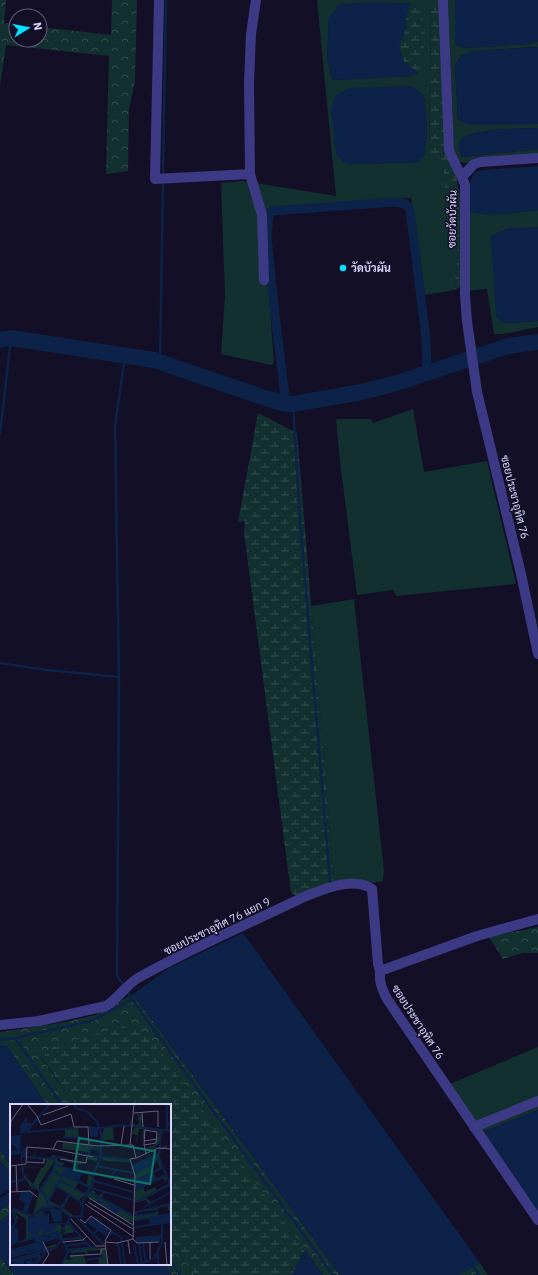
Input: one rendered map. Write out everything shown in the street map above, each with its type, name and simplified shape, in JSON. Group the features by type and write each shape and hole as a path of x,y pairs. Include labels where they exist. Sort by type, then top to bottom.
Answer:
{"street":[{"path":"159,0 155,179 250,174"},
{"path":"256,0 250,41 250,174 262,215 264,280"},
{"name":"ซอยวัดบัวผัน","path":"443,0 449,150 465,185 464,273 467,321 477,392"},
{"path":"462,177 474,164 481,162 538,158"},
{"name":"ซอยประชาอุทิศ 76","path":"477,392 522,579 538,654"},
{"name":"ซอยประชาอุทิศ 76 แยก 9","path":"0,1025 39,1021 106,1006 114,1001 136,980 163,965 306,896 329,888 358,883 372,889 378,964 380,971"},
{"path":"380,971 478,936 538,919"},
{"name":"ซอยประชาอุทิศ 76","path":"380,971 379,979 387,999 538,1220"},
{"path":"474,1127 538,1101"}],"green space":[{"path":"0,0 6,0 4,23 8,23 8,45 6,45 0,87"},
{"path":"112,0 137,0 135,81 129,109 128,171 106,174 109,56 34,48 48,48 48,28 111,35"},
{"path":"317,0 431,0 429,159 443,160 448,241 458,250 454,290 425,295 411,198 270,207 273,215 267,221 267,268 274,363 271,365 221,354 225,297 221,183 243,181 336,196","holes":["340,4 418,73 412,76 333,80 327,60 329,19","423,95 427,131 418,162 361,164 344,163"]},
{"path":"431,0 440,0 456,175 460,198 460,287 454,290 458,250 448,241 443,160 429,159"},
{"path":"448,0 455,0 455,44 465,48 529,44 538,41 538,47 473,51 461,56 455,65 458,120 538,124 538,128 480,132 461,138 459,149 462,157 538,149 538,154 464,163 457,161 454,151"},
{"path":"410,3 419,11 425,34 424,50 418,73 403,61 399,45 406,29 406,19"},
{"path":"538,210 538,227 508,229 490,236 503,323 538,321 538,327 504,334 494,334 487,289 466,291 469,211 494,214"},
{"path":"413,409 424,472 487,461 516,584 396,596 393,590 357,595 336,419 371,419 373,423"},
{"path":"258,413 297,433 334,881 297,896 291,893 244,532 245,521 238,522"},
{"path":"354,599 384,870 383,881 371,883 334,881 311,606"},
{"path":"538,927 538,953 523,953 503,959 489,937"},
{"path":"133,994 340,1275 323,1275 147,1033 42,1059 74,1104 46,1104 6,1045 0,1045 0,1032 60,1023 95,1015"},
{"path":"122,1026 147,1033 305,1250 292,1275 195,1275 171,1241 171,1104 74,1104 42,1058 53,1047"},
{"path":"538,1047 538,1110 483,1132 450,1084"},
{"path":"0,1149 10,1164 10,1173 0,1161"},
{"path":"10,1204 10,1215 0,1221 0,1210"},
{"path":"171,1241 195,1275 171,1275 166,1265 171,1265"},
{"path":"0,1256 14,1275 0,1275"},
{"path":"480,1263 488,1275 458,1275"}],"water":[{"path":"455,0 538,0 538,41 529,44 465,48 455,44"},
{"path":"364,2 410,3 406,19 406,29 399,45 403,61 418,73 412,76 333,80 327,60 329,18 340,4"},
{"path":"538,47 538,124 468,125 458,119 455,65 461,56 473,51"},
{"path":"412,86 423,95 425,103 427,131 425,154 418,162 361,164 344,163 336,155 331,109 336,95 349,88"},
{"path":"538,128 538,149 462,157 459,149 461,138 480,132"},
{"path":"538,166 538,210 494,214 469,211 470,182 474,173 483,170"},
{"path":"538,227 538,321 503,323 496,317 490,236 508,229"},
{"path":"243,933 480,1263 459,1275 340,1275 133,994 169,968"},
{"path":"0,1045 6,1045 46,1104 10,1104 10,1164 0,1149"},
{"path":"538,1110 538,1212 483,1132"},
{"path":"0,1161 10,1173 10,1189 0,1195"},
{"path":"10,1192 10,1204 0,1210 0,1198"},
{"path":"10,1215 10,1265 166,1265 171,1275 14,1275 0,1256 0,1221"},
{"path":"305,1250 323,1275 292,1275"}],"waterway":[{"path":"163,176 166,0"},
{"path":"160,362 163,181"},
{"path":"286,404 267,237 269,216 272,211 396,202 406,204 410,211 426,339 427,373"},
{"path":"0,434 11,338"},
{"path":"0,340 11,338 154,360 286,404 362,392 397,383 508,346 538,342"},
{"path":"124,986 117,976 119,677 115,426 125,356"},
{"path":"293,404 300,521 330,881"},
{"path":"0,663 47,670 119,677"},
{"path":"127,991 333,1275"},
{"path":"0,1040 91,1021 133,999"},
{"path":"15,1038 61,1104"},
{"path":"171,1262 180,1275"},
{"path":"471,1264 479,1275"}],"place":[{"name":"วัดบัวผัน","path":"343,268"}]}
